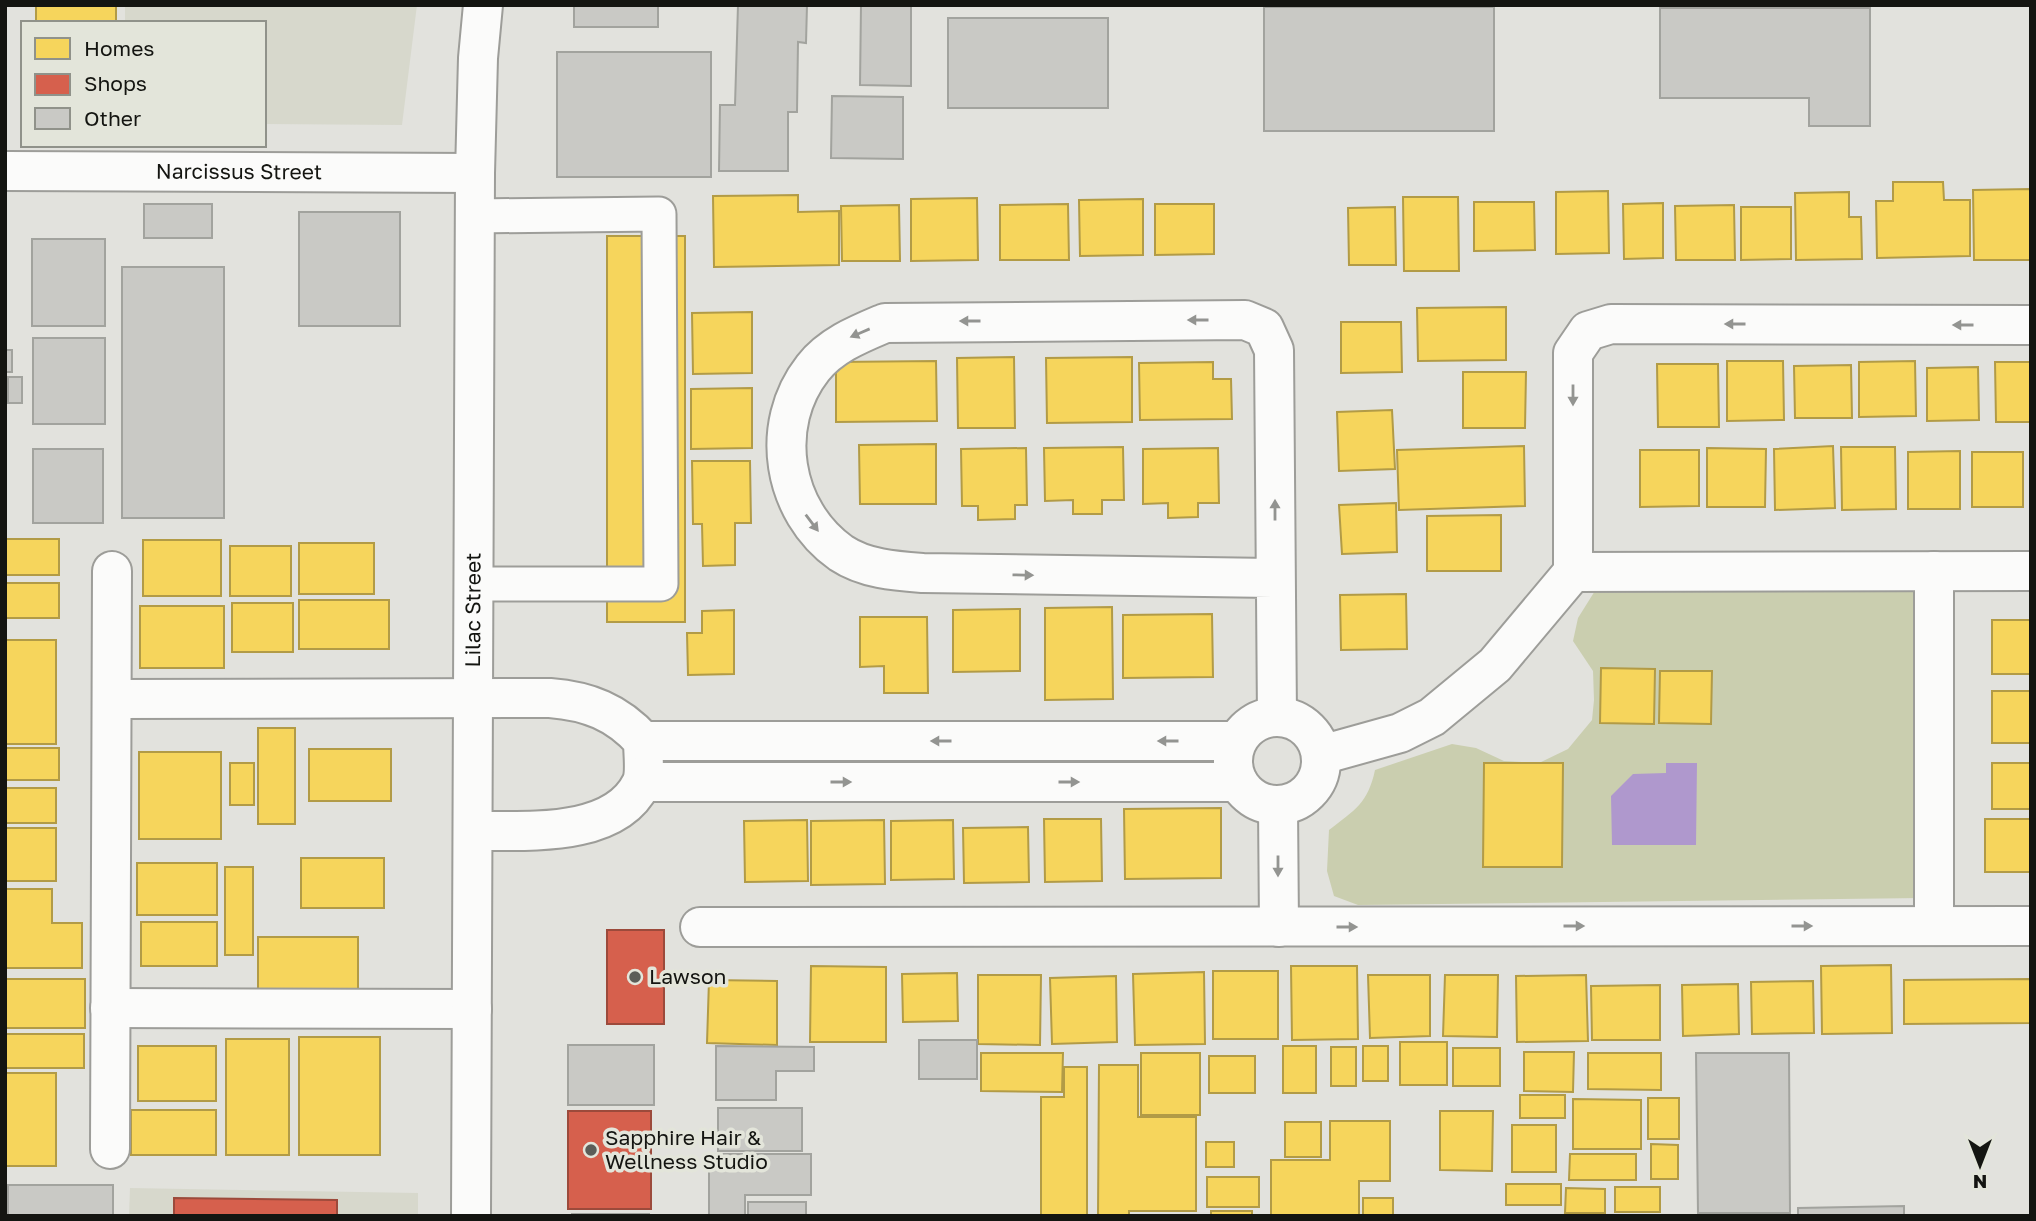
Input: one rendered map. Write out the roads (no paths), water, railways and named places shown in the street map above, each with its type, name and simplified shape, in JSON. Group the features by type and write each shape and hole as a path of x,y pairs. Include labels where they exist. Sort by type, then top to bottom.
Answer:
{"street":[{"name":"Lilac Street","path":"471,1216 475,173 478,58 483,5"},
{"name":"Narcissus Street","path":"5,172 475,173"},
{"path":"1275,578 923,573 880,570 842,553 810,524 791,486 785,445 793,404 813,367 845,340 885,323 1245,320 1264,328 1274,349 1277,717"},
{"path":"1321,755 1400,733 1432,717 1495,665 1573,572 1573,353 1588,331 1611,324 2031,325"},
{"path":"110,1149 112,571"},
{"path":"1934,571 1934,926"},
{"path":"1573,572 2031,571"},
{"path":"112,699 572,700 602,709 626,722 643,741 643,782 630,800 608,816 580,826 557,830 473,831"},
{"path":"1277,717 1293,719 1306,728 1316,740 1321,755 1318,779 1311,790 1290,804 1278,806 1255,799 1238,782 1232,755 1237,741 1254,723 1277,717"},
{"path":"643,741 1237,741"},
{"path":"773,741 773,782"},
{"path":"643,782 1238,782"},
{"path":"1278,806 1279,927"},
{"path":"700,927 2031,926"},
{"path":"110,1008 472,1009"}],"lane":[{"path":"474,584 661,584 659,214 475,215"}],"place":[{"name":"Lawson","path":"635,977"},
{"name":"Sapphire Hair & Wellness Studio","path":"591,1150"}]}
